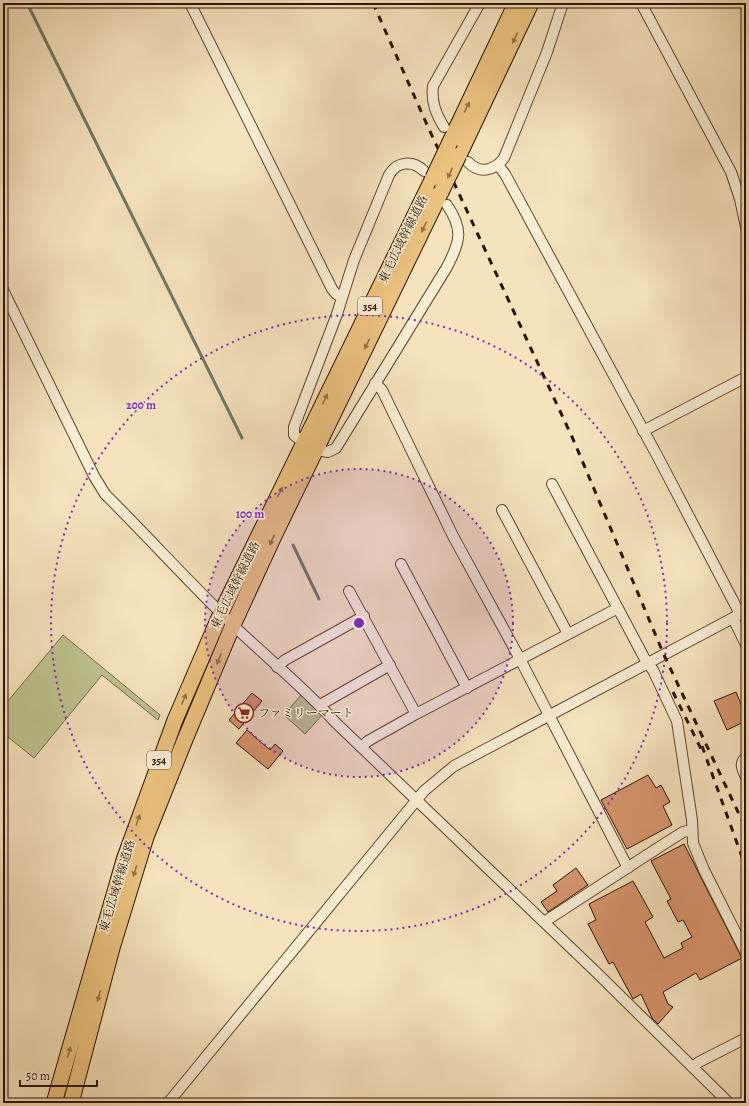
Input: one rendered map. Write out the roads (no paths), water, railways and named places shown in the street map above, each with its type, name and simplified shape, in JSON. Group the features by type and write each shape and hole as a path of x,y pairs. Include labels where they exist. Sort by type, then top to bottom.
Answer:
{"highway":[{"name":"東毛広域幹線道路","path":"71,1103 112,948 146,837 233,625 273,538 310,447 428,174 450,142 516,3"},
{"name":"東毛広域幹線道路","path":"54,1103 124,860 175,720 221,613 444,199 464,158 531,3"}],"street":[{"path":"190,3 332,289 336,294 342,297"},
{"path":"444,127 435,110 432,97 433,86 480,3"},
{"path":"464,158 475,167 486,170 493,169 498,165 506,152 547,52 562,3"},
{"path":"641,3 730,172 740,199 746,227"},
{"path":"428,174 415,165 406,163 391,171 354,260 342,297 294,427 294,435 310,447 328,452 336,448 404,334 426,302 456,250 459,237 458,222 444,199"},
{"path":"498,165 505,174 740,614 746,645"},
{"path":"3,290 94,476 105,494 233,625 320,705 336,723 694,1067 729,1103"},
{"path":"643,431 746,377"},
{"path":"375,383 382,390 453,536 520,659 548,716 628,868"},
{"path":"552,484 647,664 653,670 677,721 693,843 701,864 746,954"},
{"path":"502,510 568,634"},
{"path":"401,564 467,688"},
{"path":"350,591 416,714"},
{"path":"361,747 368,741 416,714 618,608"},
{"path":"168,1103 357,874 416,800 454,766 740,614"},
{"path":"277,667 285,660 364,616"},
{"path":"320,705 390,665"},
{"path":"746,757 742,761 741,766 746,777"},
{"path":"544,922 683,832 692,830"},
{"path":"694,1067 699,1062 746,1038"}],"waterway":[{"path":"27,3 242,438"},
{"path":"293,545 319,599"}],"railway":[{"path":"373,3 428,127 573,439 664,655 746,829"},
{"path":"673,692 702,751"},
{"path":"702,746 746,868"}],"place":[{"name":"ファミリーマート","path":"244,713"}]}
